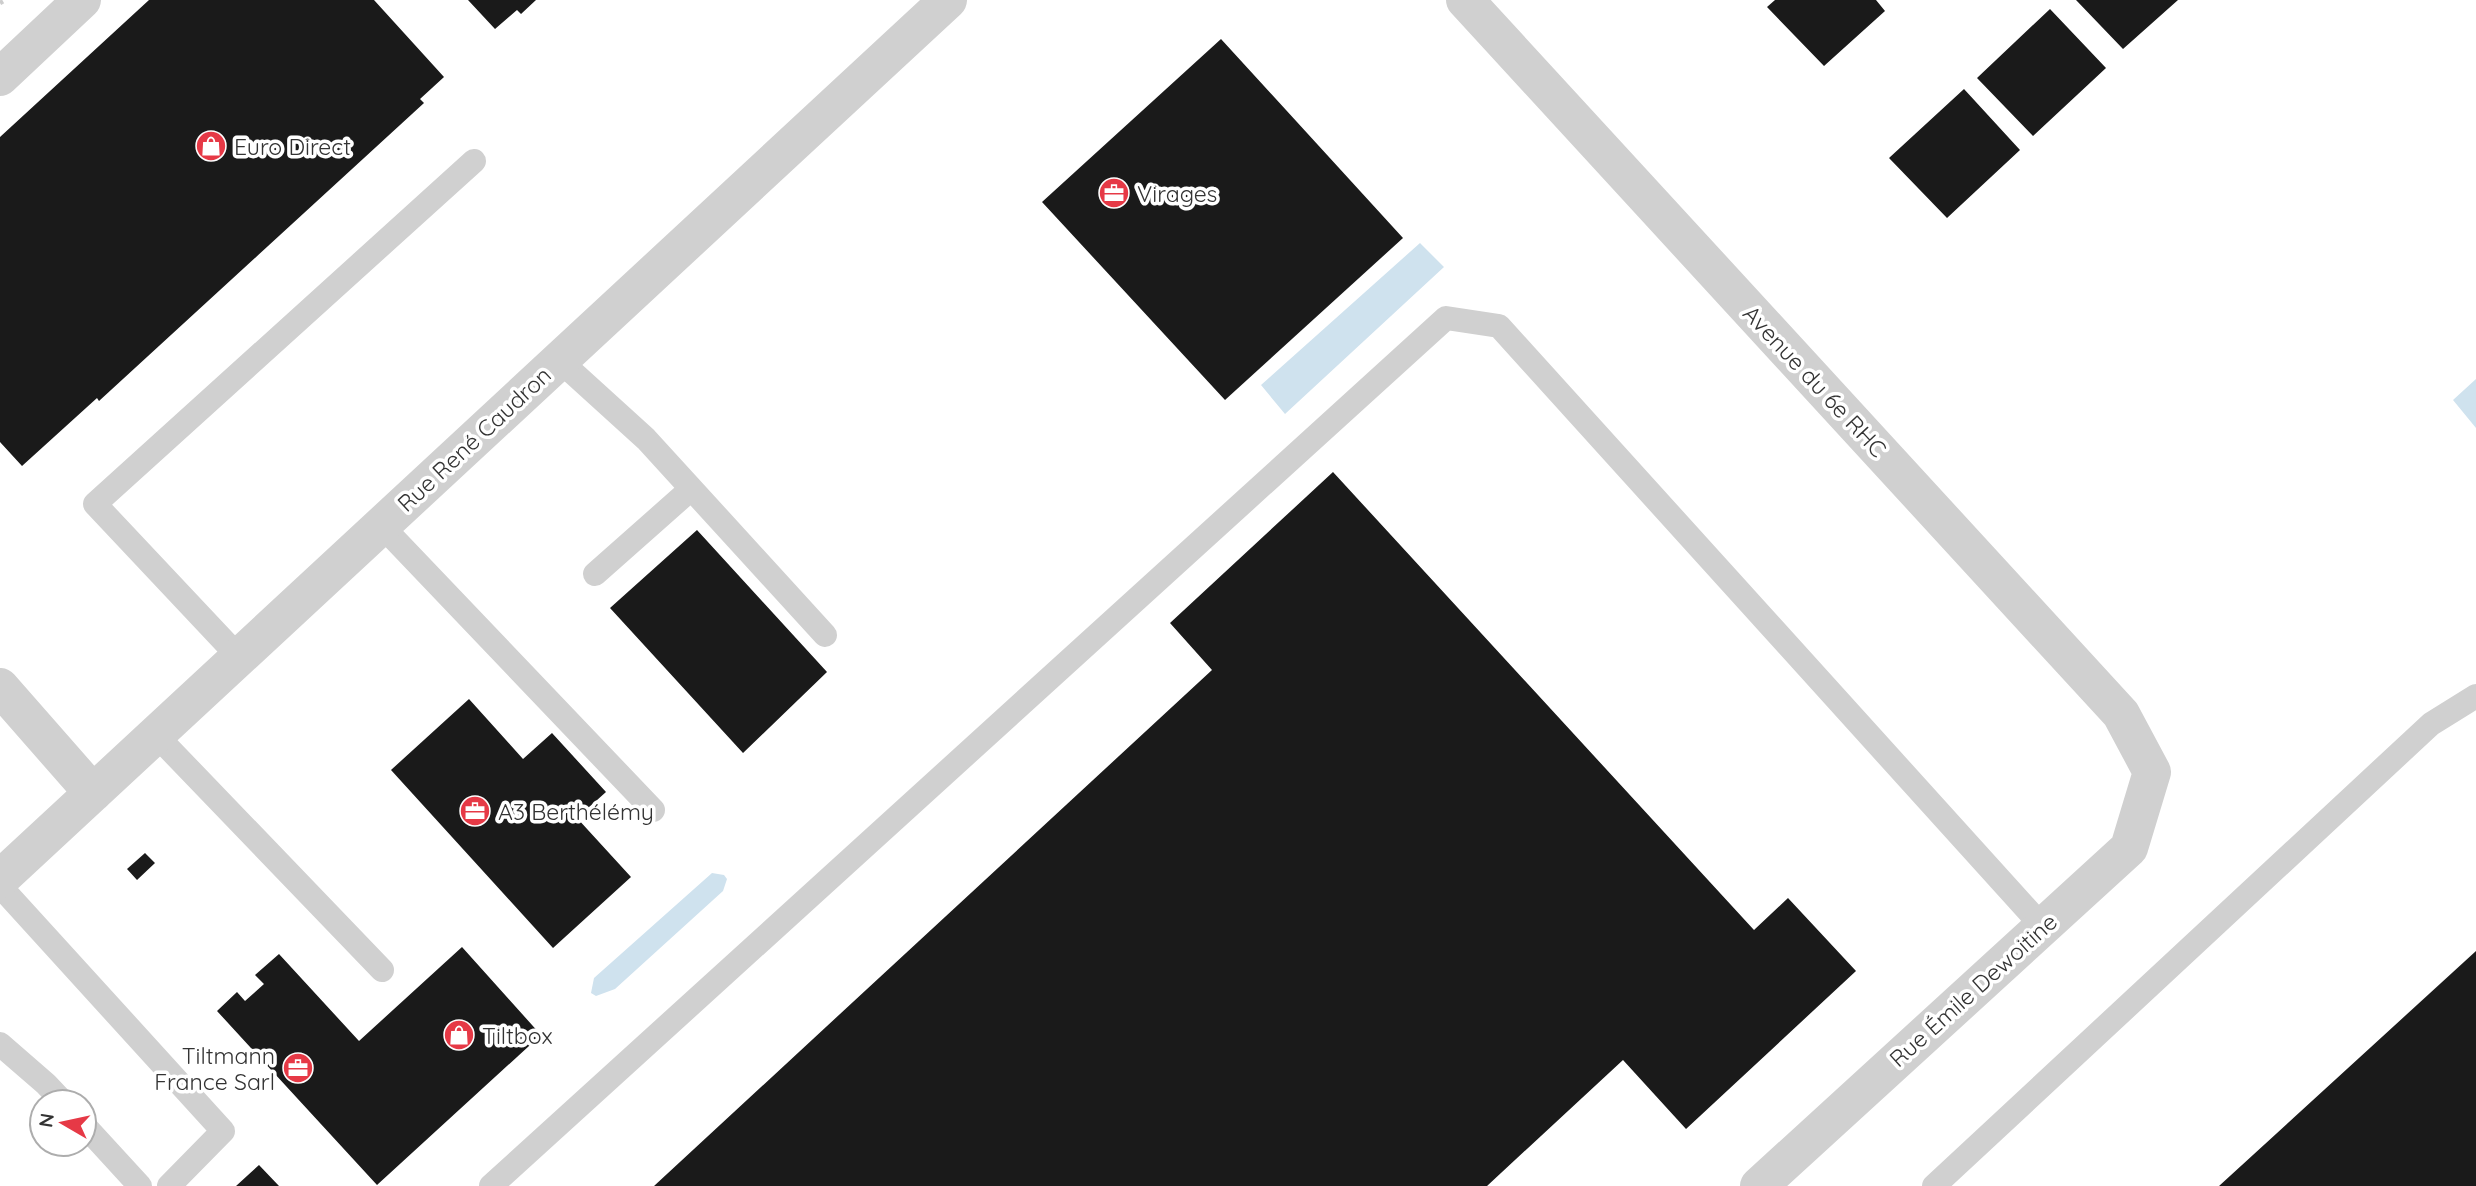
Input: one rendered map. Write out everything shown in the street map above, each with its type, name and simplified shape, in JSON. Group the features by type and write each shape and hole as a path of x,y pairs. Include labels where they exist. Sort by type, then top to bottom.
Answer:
{"street":[{"path":"0,77 82,0"},
{"name":"Rue René Caudron","path":"0,878 948,0"},
{"name":"Avenue du 6e RHC","path":"1465,0 2121,714 2152,772"},
{"path":"0,687 93,793"},
{"name":"Rue Émile Dewoitine","path":"1759,1186 2129,848 2152,772"}],"lane":[{"path":"239,657 94,504 474,161"},
{"path":"491,1186 1446,318 1499,326 2043,927"},
{"path":"559,360 646,439 825,635"},
{"path":"595,574 691,489"},
{"path":"382,525 653,810"},
{"path":"1934,1186 2431,724 2476,696"},
{"path":"155,734 382,970"},
{"path":"0,886 223,1131 170,1186"},
{"path":"0,1044 51,1088"},
{"path":"98,1140 140,1186"}],"path":[{"path":"0,3 5,0"}],"water":[{"path":"1420,243 1444,267 1285,414 1261,385"},
{"path":"2476,379 2476,428 2453,400"},
{"path":"712,873 724,875 727,879 723,891 615,989 596,996 591,993 594,978"}],"building":[{"path":"149,0 374,0 444,77 420,99 424,103 99,401 97,398 22,466 0,442 0,137"},
{"path":"468,0 536,0 521,14 517,10 495,29"},
{"path":"1775,0 1876,0 1885,11 1824,66 1767,7"},
{"path":"2076,0 2178,0 2123,49"},
{"path":"2050,9 2106,68 2033,136 1977,78"},
{"path":"1221,39 1403,238 1225,400 1042,202"},
{"path":"1964,89 2020,150 1947,218 1889,158"},
{"path":"1333,472 1754,930 1788,898 1856,971 1686,1129 1623,1060 1487,1186 654,1186 1212,670 1170,623"},
{"path":"697,530 827,672 743,753 610,608"},
{"path":"469,699 523,759 552,733 606,792 577,818 631,877 553,948 391,770"},
{"path":"145,853 155,863 137,880 127,869"},
{"path":"462,947 541,1035 377,1185 217,1011 237,992 245,1001 264,984 255,975 279,954 359,1041"},
{"path":"2476,951 2476,1186 2219,1186"},
{"path":"259,1165 279,1186 236,1186"}],"place":[{"name":"Euro Direct","path":"211,146"},
{"name":"Virages","path":"1114,193"},
{"name":"A3 Berthélémy","path":"475,811"},
{"name":"Tiltbox","path":"459,1035"},
{"name":"Tiltmann France Sarl","path":"298,1068"}]}
